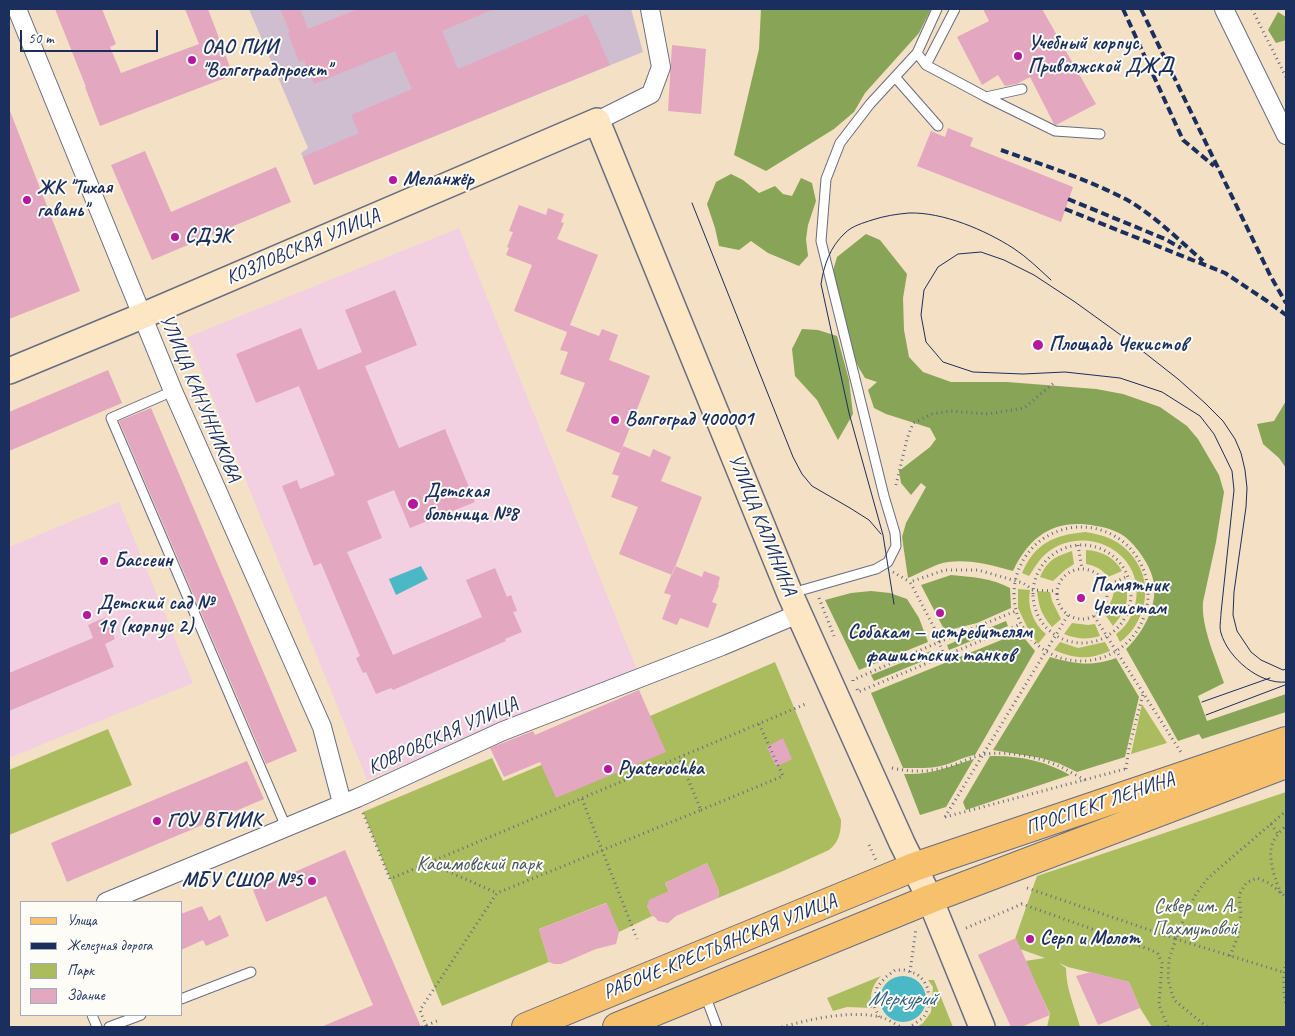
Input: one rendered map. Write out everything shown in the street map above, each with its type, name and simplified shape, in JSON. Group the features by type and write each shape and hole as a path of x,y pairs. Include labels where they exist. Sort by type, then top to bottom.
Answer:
{"main road":[{"name":"ПРОСПЕКТ ЛЕНИНА","path":"914,867 1286,741"},
{"name":"ПРОСПЕКТ ЛЕНИНА","path":"930,899 1286,764"},
{"name":"РАБОЧЕ-КРЕСТЬЯНСКАЯ УЛИЦА","path":"526,1027 914,867"},
{"name":"РАБОЧЕ-КРЕСТЬЯНСКАЯ УЛИЦА","path":"617,1027 930,899"}],"street":[{"name":"УЛИЦА КАНУННИКОВА","path":"17,9 173,392 322,727 350,800"},
{"path":"597,121 650,94 661,67 650,9"},
{"path":"1224,9 1286,135"},
{"name":"КОЗЛОВСКАЯ УЛИЦА","path":"9,371 597,121"},
{"name":"УЛИЦА КАЛИНИНА","path":"597,121 794,604 902,843 930,899 982,1027"},
{"name":"КОВРОВСКАЯ УЛИЦА","path":"108,901 350,800 502,731 722,646 794,604"}],"lane":[{"path":"794,604 876,569 888,562 896,546 895,533 821,241 826,179 840,143 870,104 917,53 937,9"},
{"path":"926,65 955,9"},
{"path":"917,53 926,65 1055,131 1100,134"},
{"path":"895,77 938,126"},
{"path":"986,97 1022,89"},
{"path":"173,392 111,418 286,827"},
{"path":"182,999 251,972"},
{"path":"704,992 717,1027"},
{"path":"109,1027 138,1016"}],"path":[{"path":"1252,9 1286,77"},
{"path":"889,512 907,439 913,423 932,414 950,411 988,414 1024,408 1055,382"},
{"path":"1074,527 1098,529 1110,533 1120,540 1130,548 1140,562 1147,579 1148,603 1140,626 1125,645 1104,657 1080,661 1068,660 1046,651 1032,639 1021,624 1014,601 1015,580 1024,558 1041,540 1057,532 1074,527"},
{"path":"1078,545 1082,569"},
{"path":"1078,545 1096,546 1112,554 1128,576 1131,594 1130,604 1122,622 1116,629 1099,640 1082,643 1066,640 1049,630 1038,616 1033,599 1037,573 1047,559 1062,549 1078,545"},
{"path":"944,656 937,633 910,582 945,570 978,570 1015,580 1033,590 1057,591"},
{"path":"1075,570 1090,570 1102,579 1106,586 1107,593 1104,606 1094,616 1081,619 1074,618 1068,615 1059,604 1057,591 1059,584 1069,573 1075,570"},
{"path":"1106,586 1128,576"},
{"path":"1016,611 853,680 858,692 1021,624"},
{"path":"1068,615 945,817 1135,767"},
{"path":"1094,616 1182,755"},
{"path":"1126,769 1129,748 1143,694"},
{"path":"350,800 390,879 808,704"},
{"path":"437,1020 424,1026 420,1010 497,893 783,776 759,724"},
{"path":"889,767 908,772 935,770 983,754 994,753 1036,759 1061,767 1085,780"},
{"path":"679,758 701,810"},
{"path":"582,799 637,939"},
{"path":"1207,1027 1174,1000 1168,980 1169,959 1176,939 1187,910 1208,878 1286,811"},
{"path":"1271,824 1278,834"},
{"path":"1282,893 1276,881 1271,848 1278,834 1286,826"},
{"path":"428,863 497,893"},
{"path":"1230,956 1238,936 1241,914 1239,895 1246,883 1257,878 1269,884 1286,897"},
{"path":"1026,887 1176,939 1285,973"},
{"path":"966,928 1022,904 1151,950 1158,954 1162,963 1159,1005 1168,1027"},
{"path":"910,972 917,923"},
{"path":"1286,962 1284,993 1286,1005"},
{"path":"878,1017 874,1006 878,987 886,977 896,970 904,970 916,974 924,981 928,989 928,1008 924,1017 910,1027"},
{"path":"782,1027 830,1016 864,1015 884,1018 901,1027"}],"shaded area":[{"path":"249,9 631,9 643,52 314,185 301,153 308,148"},
{"name":"Детская больница №8","path":"459,228 638,672 367,780 188,337"},
{"name":"Детский сад № 19 (корпус 2)","path":"119,502 193,683 9,758 9,547"}],"green space":[{"path":"761,9 931,9 919,33 865,93 854,112 834,129 766,171 734,155 759,49"},
{"path":"1278,12 1286,17 1286,40 1276,43 1268,30"},
{"path":"731,174 743,180 759,193 775,186 783,194 792,196 801,178 812,183 816,201 808,225 806,239 808,256 799,266 768,253 751,241 739,250 719,246 707,204 716,182"},
{"path":"866,234 880,240 907,274 903,298 904,330 909,357 923,372 951,382 1007,382 1096,389 1123,394 1160,407 1187,426 1198,439 1219,475 1224,492 1216,542 1203,602 1203,612 1213,653 1224,683 1198,696 1207,721 1286,694 1286,712 1202,739 1199,734 1178,741 1126,649 1148,619 1153,602 1154,584 1153,577 1143,557 1134,545 1118,532 1082,524 1057,527 1036,539 1020,558 1013,571 981,563 956,561 939,564 908,578 902,537 906,523 926,487 921,483 911,495 901,483 899,471 930,447 936,439 930,428 886,414 874,408 868,390 877,382 865,378 846,339 832,274 837,257"},
{"path":"802,329 818,330 837,336 849,380 853,414 838,440 817,400 795,376 792,349"},
{"path":"1286,401 1286,468 1279,458 1263,444 1257,424 1274,421"},
{"path":"1085,532 1104,536 1121,545 1135,559 1143,576 1145,594 1142,612 1133,629 1120,642 1116,634 1132,614 1137,588 1133,572 1124,559 1111,549 1097,542 1080,541 1064,544 1045,554 1029,576 1022,573 1033,554 1047,542 1064,535"},
{"path":"1086,550 1107,556 1122,571 1108,577 1098,568 1086,564"},
{"path":"1072,551 1074,564 1053,581 1040,577 1052,560"},
{"path":"951,575 989,580 1010,588 1011,608 977,623 945,631 921,585"},
{"path":"1126,584 1126,606 1113,626 1104,613 1111,602 1114,589"},
{"path":"1018,589 1030,590 1029,602 1034,620 1046,634 1038,644 1018,608"},
{"path":"871,591 890,593 907,599 919,618 928,642 859,670 825,600 851,593"},
{"path":"1037,591 1050,592 1052,601 1061,619 1052,627 1041,610"},
{"path":"1006,621 1008,626 949,650 947,645"},
{"path":"1072,623 1095,624 1100,636 1082,638 1064,634"},
{"path":"1021,632 1035,651 975,755 937,767 903,768 871,693"},
{"path":"1060,642 1078,648 1105,642 1110,651 1095,656 1076,657 1054,650"},
{"path":"931,651 933,657 874,681 871,675"},
{"path":"1050,657 1083,664 1099,663 1116,658 1139,697 1125,757 1077,772 1058,763 1041,758 993,750"},
{"name":"Касимовский парк","path":"775,662 841,820 841,829 835,844 829,850 718,898 719,891 707,863 665,883 671,896 647,906 652,916 619,932 606,903 539,929 549,962 442,1006 363,812 492,758 503,781"},
{"path":"1142,704 1167,743 1131,754"},
{"path":"108,729 132,785 9,835 9,770"},
{"path":"990,756 1032,760 1070,775 966,810 963,802"},
{"path":"974,759 946,807 920,815 904,774 932,772"},
{"name":"Сквер им. А. Пахмутовой","path":"1286,792 1286,1027 1152,1027 1140,1008 1129,982 1068,967 1059,963 1066,968 1069,991 1080,1027 1047,1027 1050,1014 1025,961 1045,958 1020,949 1015,939 1037,876"},
{"path":"881,976 872,990 872,1008 847,1007 833,1011 827,998"},
{"path":"928,980 934,980 953,1027 917,1027 923,1023 931,1012 933,987"}],"water":[{"path":"421,566 428,579 396,595 388,577 389,579"},
{"name":"Меркурий","path":"898,976 908,976 922,986 926,999 922,1012 916,1018 908,1022 898,1022 884,1012 880,1004 880,994 890,980"}],"building":[{"name":"ОАО ПИИ \"Волгоградпроект\"","path":"55,9 102,9 116,44 110,47 121,73 199,44 185,9 208,9 233,75 100,126"},
{"path":"280,9 300,9 308,29 358,9 494,9 442,31 458,69 587,14 610,65 314,185 303,157 359,133 351,115 412,89 395,51 314,84 304,60 299,62 288,33 290,32"},
{"name":"Учебный корпус Приволжской ДЖД","path":"983,9 1042,9 1096,104 1056,125 1030,77 1017,84 1005,86 998,75 982,85 957,37 989,21"},
{"path":"672,45 706,49 701,114 668,111"},
{"name":"ЖК \"Тихая гавань\"","path":"9,111 80,291 9,319"},
{"path":"948,128 973,138 970,146 1073,187 1061,222 917,166 931,131 945,137"},
{"path":"145,151 171,212 276,167 291,202 152,260 111,165"},
{"path":"519,205 546,215 548,208 564,214 561,222 564,223 557,239 598,255 570,325 599,336 602,329 618,335 609,360 650,376 620,453 566,431 585,383 560,374 568,352 560,350 568,330 567,332 514,311 532,265 506,255 513,232 509,231"},
{"path":"395,290 417,345 365,366 399,448 445,429 475,502 410,528 394,490 367,501 382,538 347,552 393,655 482,617 466,580 495,568 507,597 511,595 517,611 513,612 522,632 505,639 506,641 393,690 391,688 376,694 366,672 363,673 356,658 360,656 321,563 314,566 282,486 297,480 300,489 335,475 299,386 256,403 236,354 301,328 318,370 362,352 345,310"},
{"path":"108,370 122,403 9,451 9,412"},
{"path":"151,408 297,751 266,764 119,421"},
{"path":"623,446 650,457 653,449 671,457 661,481 702,497 672,575 619,554 638,507 611,497 619,476 612,474"},
{"path":"675,566 702,577 704,571 720,577 712,602 717,604 708,628 680,618 677,625 662,619 671,595 664,593"},
{"name":"Детский сад № 19 (корпус 2)","path":"106,617 115,639 105,644 114,667 9,711 9,673 93,638 88,625"},
{"path":"639,690 666,752 556,798 540,762 504,777 490,748 533,731 535,735"},
{"path":"783,738 792,759 776,767 767,747"},
{"name":"ГОУ ВГИИК","path":"247,761 264,799 67,882 51,843"},
{"path":"345,850 421,1027 321,1027 373,1005 326,896 266,922 253,890"},
{"path":"707,863 719,891 718,898 676,916 668,923 658,921 652,916 647,906 649,900 669,891 665,883"},
{"path":"607,903 619,932 616,944 596,949 561,964 549,962 539,929"},
{"path":"202,906 209,921 220,915 229,936 206,946 203,940 182,950 182,914"},
{"path":"1016,938 1050,1015 1021,1027 1011,1027 978,955"},
{"path":"1091,972 1129,982 1140,1008 1098,1025 1076,976"}],"tram line":[{"path":"692,203 793,457 802,474 812,486 869,520 881,534"},
{"path":"894,604 883,535 849,413 821,284 828,257 840,238 854,227 890,215 922,213 963,223 1002,241 1033,263 1051,280"},
{"path":"1286,669 1283,670 1261,660 1251,652 1237,631 1233,615 1234,592 1247,488 1241,453 1235,439 1223,421 1178,379 1136,346 1034,275 1004,260 981,252 958,254 938,267 924,290 921,315 926,342 943,362 973,372 1023,374 1065,372 1120,378 1162,392 1200,416 1214,434 1232,471 1234,490 1221,613 1221,633 1230,652 1246,668 1266,679 1286,682"},
{"path":"1202,702 1270,678"},
{"path":"1206,715 1285,685"}],"railway":[{"path":"1123,9 1183,140 1214,166"},
{"path":"1141,9 1271,277 1286,303"},
{"path":"1001,150 1050,167 1129,201 1158,222 1203,261"},
{"path":"1068,199 1165,239 1181,248"},
{"path":"1065,209 1225,273 1286,315"}],"place":[{"name":"Учебный корпус Приволжской ДЖД","path":"1018,56"},
{"name":"ОАО ПИИ \"Волгоградпроект\"","path":"192,60"},
{"name":"Меланжёр","path":"393,180"},
{"name":"ЖК \"Тихая гавань\"","path":"27,200"},
{"name":"СДЭК","path":"175,237"},
{"name":"Площадь Чекистов","path":"1038,345"},
{"name":"Волгоград 400001","path":"615,420"},
{"name":"Детская больница №8","path":"413,504"},
{"name":"Бассеин","path":"104,561"},
{"name":"Памятник Чекистам","path":"1081,598"},
{"name":"Собакам — истребителям фашистских танков","path":"940,613"},
{"name":"Детский сад № 19 (корпус 2)","path":"87,615"},
{"name":"Pyaterochka","path":"608,769"},
{"name":"ГОУ ВГИИК","path":"157,821"},
{"name":"МБУ СШОР №5","path":"312,881"},
{"name":"Серп и Молот","path":"1030,939"}]}
